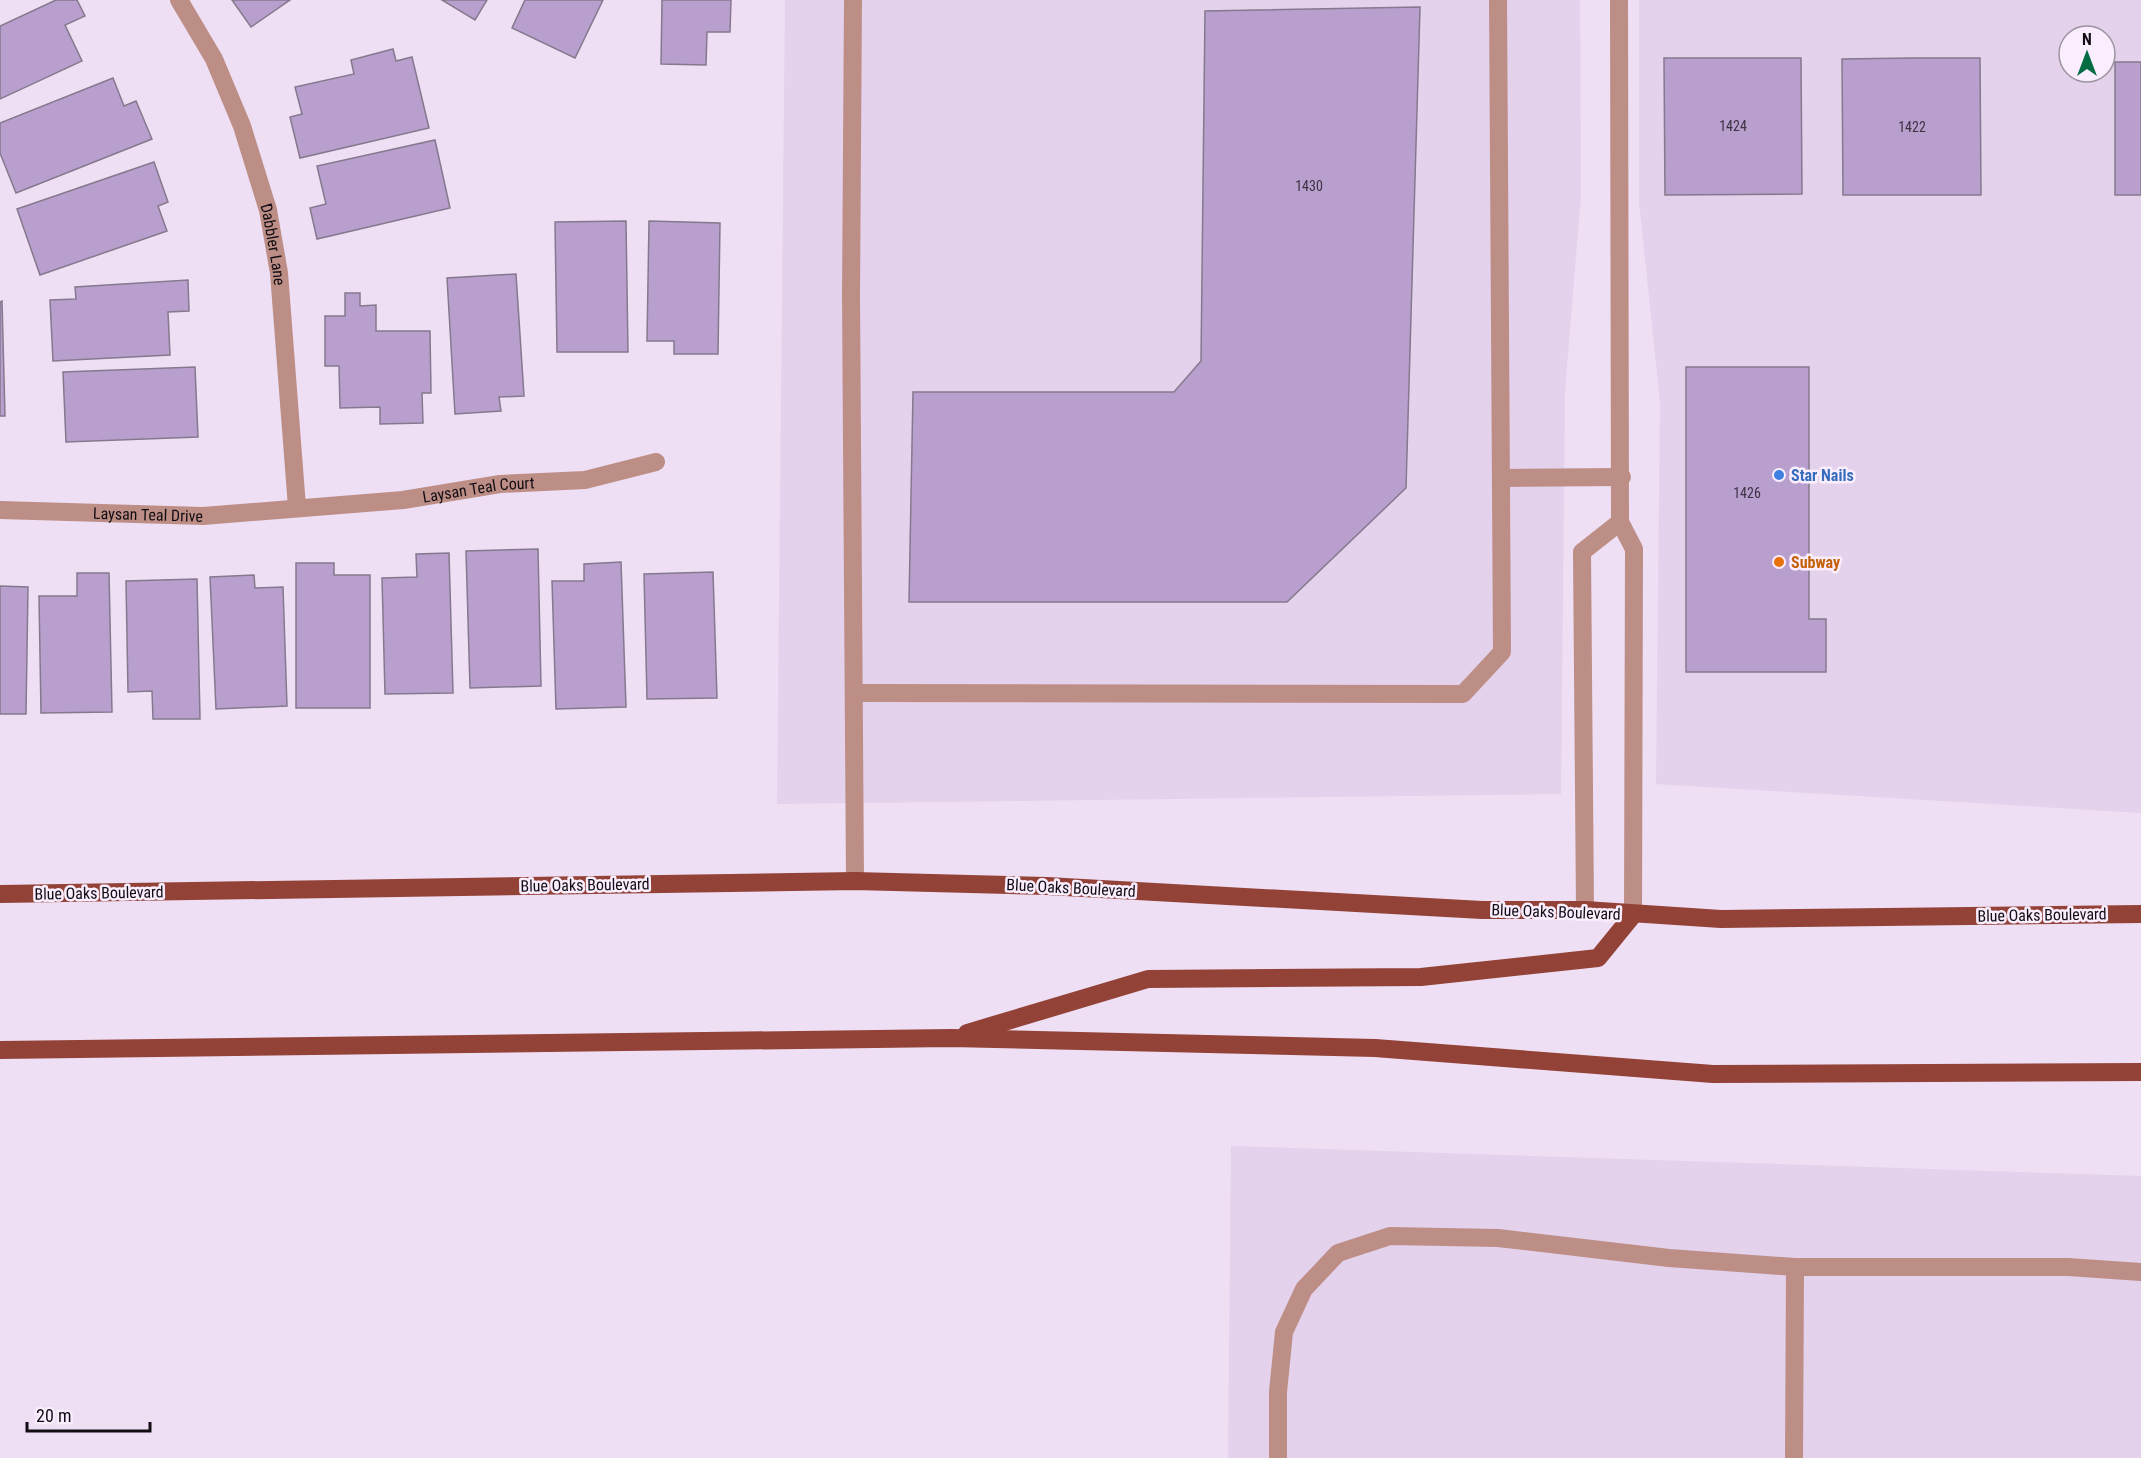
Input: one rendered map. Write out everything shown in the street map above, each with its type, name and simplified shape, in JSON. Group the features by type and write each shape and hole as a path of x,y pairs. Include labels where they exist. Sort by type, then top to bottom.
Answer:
{"main road":[{"name":"Blue Oaks Boulevard","path":"0,894 855,881 1047,886 1482,910 1585,910 1633,915 1732,919 2141,914"},
{"path":"951,1038 1148,979 1421,977 1598,958 1633,915"},
{"path":"0,1050 951,1038 1374,1048 1713,1074 2141,1072"}],"street":[{"name":"Dabbler Lane","path":"179,0 214,59 242,126 268,210 279,273 297,507"},
{"path":"853,0 851,295 856,693 855,881"},
{"path":"856,693 1463,694 1502,652 1498,0"},
{"path":"1619,0 1622,477 1620,522 1634,549 1633,915"},
{"name":"Laysan Teal Court","path":"297,507 403,500 529,481 585,480 656,462"},
{"path":"1500,478 1622,477"},
{"name":"Laysan Teal Drive","path":"0,510 203,516 297,507"},
{"path":"1585,910 1582,552 1620,522"},
{"path":"1278,1458 1278,1392 1284,1332 1304,1289 1338,1252 1390,1236 1498,1238 1669,1258 1794,1267 2068,1267 2141,1272"},
{"path":"1794,1267 1794,1458"}],"shaded area":[{"path":"785,0 1580,0 1581,195 1565,392 1561,794 777,804"},
{"path":"1639,0 2141,0 2141,813 1656,784 1660,402 1639,202"},
{"path":"1231,1146 2141,1176 2141,1458 1228,1458"}],"building":[{"path":"56,0 77,0 85,16 65,25 82,61 0,99 0,26"},
{"path":"232,0 290,0 251,27"},
{"path":"442,0 487,0 475,20"},
{"path":"525,0 603,0 575,58 512,28"},
{"path":"662,0 731,0 730,32 707,32 706,65 661,64"},
{"path":"1420,7 1406,488 1287,602 909,602 913,392 1174,392 1201,361 1205,11"},
{"path":"393,49 396,61 412,57 429,128 300,158 290,117 302,114 295,87 354,74 351,60"},
{"path":"1664,58 1801,58 1802,194 1665,195"},
{"path":"1980,58 1981,195 1843,195 1842,59"},
{"path":"2117,62 2141,62 2141,195 2115,195"},
{"path":"113,78 124,106 136,101 152,139 16,193 0,153 0,123"},
{"path":"435,140 450,208 317,239 310,208 326,204 317,166"},
{"path":"154,162 168,202 158,206 167,231 40,275 17,209"},
{"path":"626,221 628,352 557,352 555,222"},
{"path":"649,221 720,223 718,354 674,354 674,341 647,341"},
{"path":"516,274 524,396 499,397 501,411 455,414 447,278"},
{"path":"188,280 189,311 168,312 170,355 53,361 50,300 76,299 75,287"},
{"path":"345,293 360,293 360,306 376,305 376,331 430,331 431,393 422,393 423,423 380,424 380,407 340,408 339,366 325,366 325,316 345,316"},
{"path":"2,301 5,416 0,416 0,302"},
{"path":"195,367 198,437 66,442 63,372"},
{"path":"1686,367 1809,367 1809,619 1826,619 1826,672 1686,672"},
{"path":"538,549 541,686 470,688 466,551"},
{"path":"449,553 453,693 385,694 382,578 417,577 416,554"},
{"path":"621,562 626,707 556,709 552,581 584,581 584,564"},
{"path":"296,563 334,563 334,575 370,575 370,708 296,708"},
{"path":"713,572 717,698 647,699 644,574"},
{"path":"77,573 109,573 112,712 41,713 39,596 77,596"},
{"path":"254,575 255,588 283,587 287,706 216,709 210,577"},
{"path":"197,579 200,719 153,719 152,691 128,692 126,581"},
{"path":"0,586 28,587 26,714 0,714"}],"place":[{"name":"Star Nails","path":"1779,475"},
{"name":"Subway","path":"1779,562"}]}
